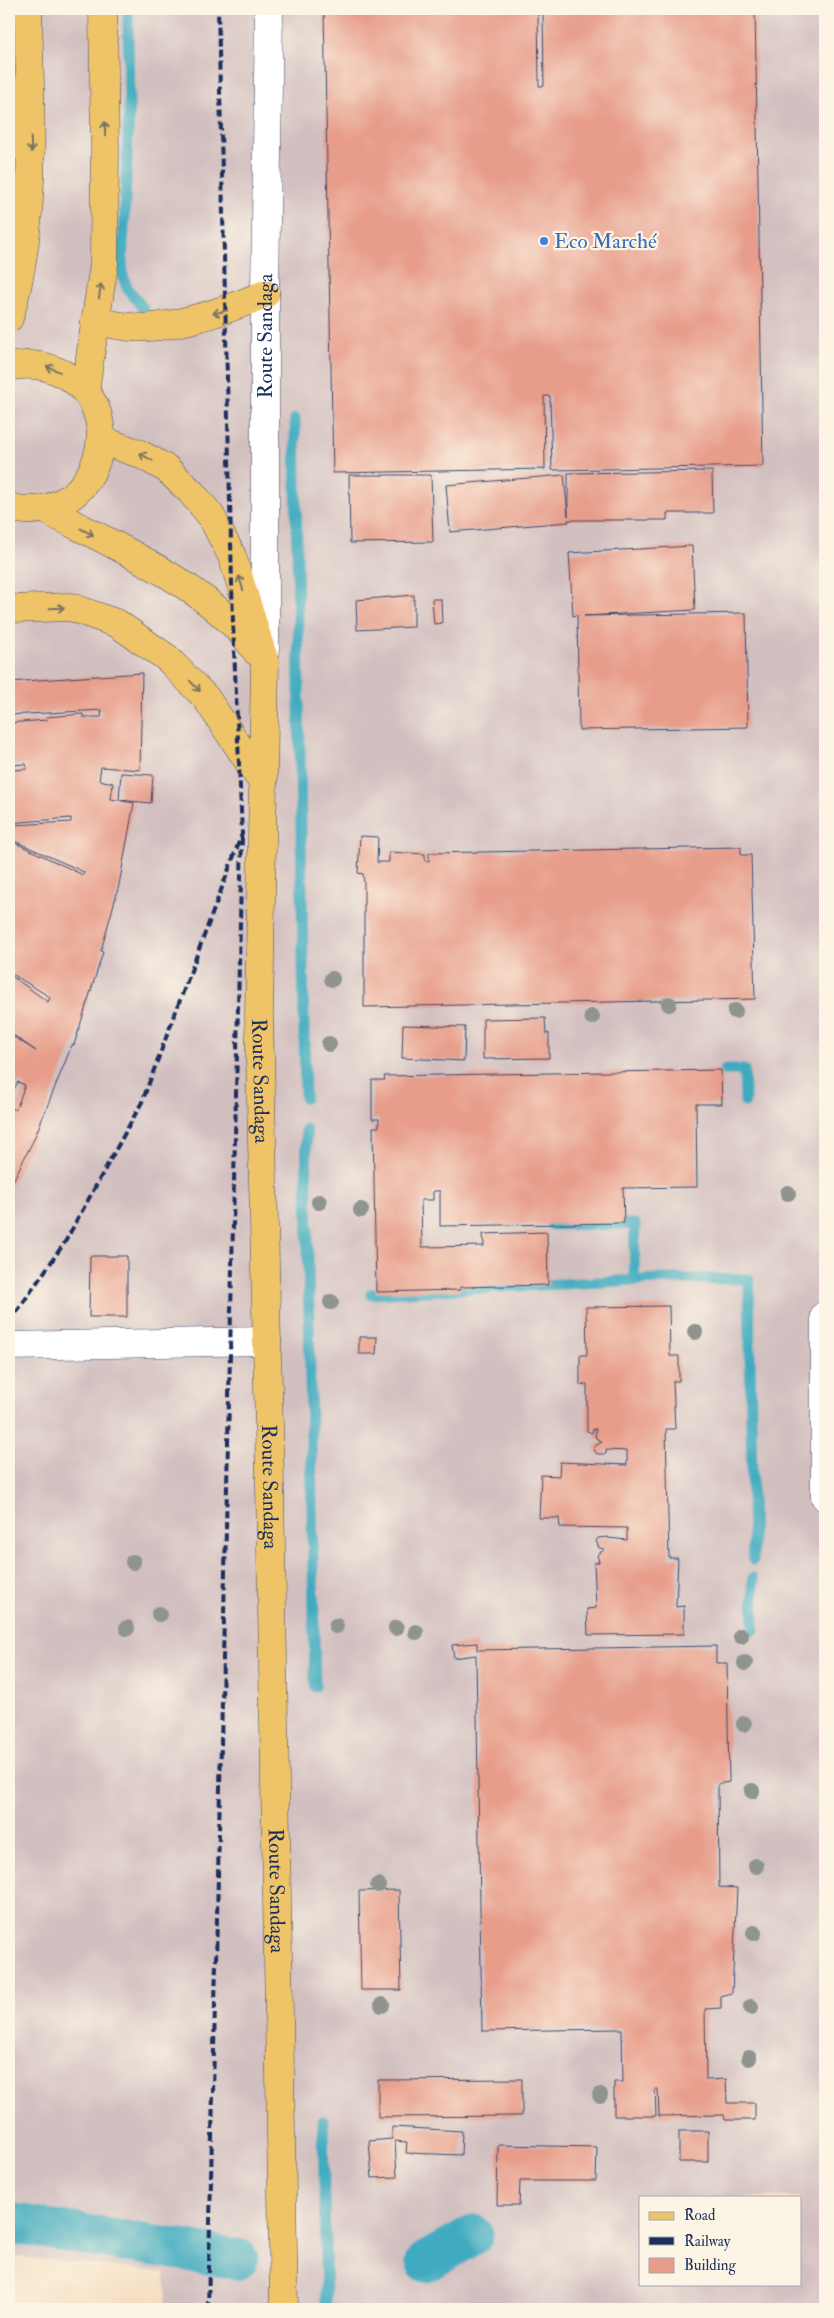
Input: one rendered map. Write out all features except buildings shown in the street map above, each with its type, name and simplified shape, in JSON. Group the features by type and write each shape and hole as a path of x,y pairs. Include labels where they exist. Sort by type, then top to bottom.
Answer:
{"main road":[{"path":"9,318 25,238 32,160 28,9"},
{"path":"85,391 104,255 105,130 103,9"},
{"path":"9,148 29,81"},
{"path":"95,321 131,327 159,325 226,311 265,294"},
{"path":"9,367 22,364 46,366 67,375 85,391 94,406 100,422 101,440 98,458 90,476 78,491 62,502 21,511"},
{"name":"Route Sandaga","path":"101,440 140,454 167,470 192,492 211,516 232,556 265,663 259,1016 267,1341 284,2309"},
{"path":"21,511 139,559 191,590 233,624 265,663"},
{"path":"9,610 71,607 118,624 167,658 206,698 263,783"}],"street":[{"name":"Route Sandaga","path":"265,663 265,294 269,9"},
{"path":"825,1315 825,1497"},
{"path":"9,1346 267,1341"}],"shaded area":[{"path":"9,9 825,9 825,2309 166,2309 165,2272 9,2256"}],"waterway":[{"path":"128,9 129,110 122,272 127,288 143,308"},
{"path":"295,419 305,1098"},
{"path":"725,1070 744,1070 745,1102"},
{"path":"306,1129 315,1687"},
{"path":"552,1225 635,1224 634,1281"},
{"path":"371,1294 658,1279 749,1279 753,1560"},
{"path":"753,1578 754,1630"},
{"path":"323,2121 326,2309"},
{"path":"9,2223 238,2259"},
{"path":"426,2262 473,2235"}],"railway":[{"path":"9,1323 65,1242 142,1102 242,834 233,624 218,9"},
{"path":"208,2309 242,834"}],"place":[{"name":"Eco Marché","path":"544,241"}]}
